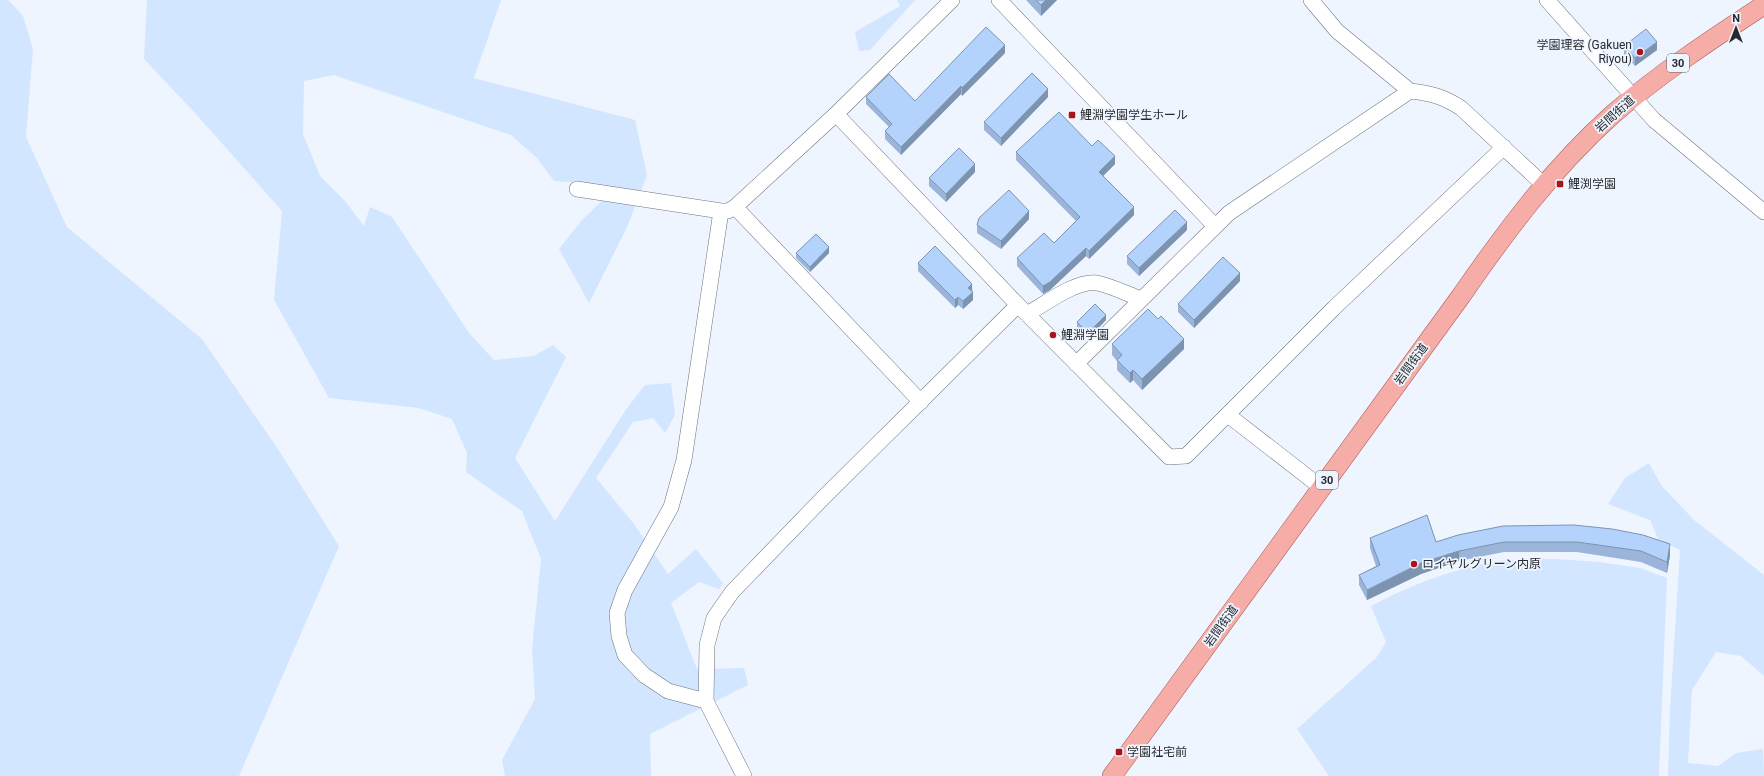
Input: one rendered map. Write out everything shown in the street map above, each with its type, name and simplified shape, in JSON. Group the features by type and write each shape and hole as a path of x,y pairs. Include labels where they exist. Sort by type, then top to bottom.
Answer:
{"main road":[{"name":"岩間街道","path":"1112,776 1493,250 1544,185 1605,122 1634,96 1690,54 1764,5"}],"street":[{"path":"577,189 721,211 728,211 736,207 836,114 952,0"},
{"path":"1000,0 1215,226"},
{"path":"1310,0 1336,31 1410,91 1426,93 1447,99 1460,108 1544,185"},
{"path":"1547,0 1654,120 1764,212"},
{"path":"1076,364 1215,226 1242,204 1410,91"},
{"path":"836,114 1022,310 1169,457 1186,456 1334,308 1504,147"},
{"path":"736,207 922,402"},
{"path":"706,701 668,691 644,675 625,655 619,636 617,613 625,590 671,507 684,460 721,211"},
{"path":"744,776 706,701 707,645 712,624 714,618 732,592 823,498 922,402 1022,310 1077,285 1088,283 1097,284 1141,299"},
{"path":"1228,415 1322,488"}],"shaded area":[{"path":"0,0 8,0 23,16 33,49 26,137 67,227 202,339 278,449 339,546 239,776 0,776"},
{"path":"147,0 501,0 474,78 635,120 647,175 627,227 589,303 559,249 582,220 611,192 580,183 554,181 537,158 511,135 334,75 304,81 303,134 320,176 345,201 364,226 370,207 392,217 469,333 494,360 534,356 553,345 566,357 515,458 555,521 627,408 645,385 671,383 675,415 665,433 653,418 633,422 596,478 634,524 668,574 696,549 723,583 719,589 699,582 671,603 697,669 744,668 748,685 650,734 651,776 505,776 502,760 535,699 532,649 541,559 522,511 466,472 467,453 452,419 419,408 329,398 274,300 282,211 195,113 144,59"},
{"path":"897,0 915,0 870,50 859,51 855,32 900,6"},
{"path":"1649,463 1661,485 1694,520 1764,575 1764,676 1741,656 1716,652 1692,690 1688,763 1718,766 1736,753 1763,749 1764,776 1668,776 1670,710 1680,550 1658,539 1650,520 1608,504 1625,478"},
{"path":"1556,559 1599,562 1640,568 1667,578 1659,776 1329,776 1297,729 1376,658 1386,642 1371,606 1403,590 1454,571 1507,560"}],"building":[{"path":"1036,0 1046,0 1041,5"},
{"path":"986,27 1005,45 962,88 961,86 901,147 885,131 892,124 866,97 889,74 915,101"},
{"path":"1646,29 1657,42 1635,58 1624,46"},
{"path":"1032,73 1048,89 1001,138 984,122"},
{"path":"1059,112 1092,146 1098,140 1115,156 1099,172 1134,207 1089,251 1086,248 1050,282 1043,286 1017,258 1044,233 1054,243 1080,217 1016,152"},
{"path":"959,148 975,164 946,194 929,178"},
{"path":"1009,190 1029,211 1001,241 977,225 979,218"},
{"path":"1175,210 1187,222 1139,268 1127,256"},
{"path":"816,234 829,247 810,267 796,253"},
{"path":"935,246 972,284 968,288 973,292 963,301 958,297 955,300 918,263"},
{"path":"1223,257 1240,273 1194,320 1178,304"},
{"path":"1095,304 1106,315 1088,333 1077,322"},
{"path":"1148,309 1158,319 1161,316 1184,339 1142,379 1133,370 1130,373 1117,360 1122,355 1112,344"},
{"path":"1427,515 1436,542 1458,535 1503,526 1574,525 1612,529 1643,535 1670,544 1667,562 1641,551 1577,542 1504,542 1459,551 1421,563 1367,590 1359,575 1380,565 1370,538"}],"place":[{"name":"学園理容 (Gakuen Riyou)","path":"1640,52"},
{"name":"鯉淵学園学生ホール","path":"1072,115"},
{"name":"鯉渕学園","path":"1560,184"},
{"name":"鯉淵学園","path":"1053,335"},
{"name":"ロイヤルグリーン内原","path":"1414,564"},
{"name":"学園社宅前","path":"1119,752"}]}
